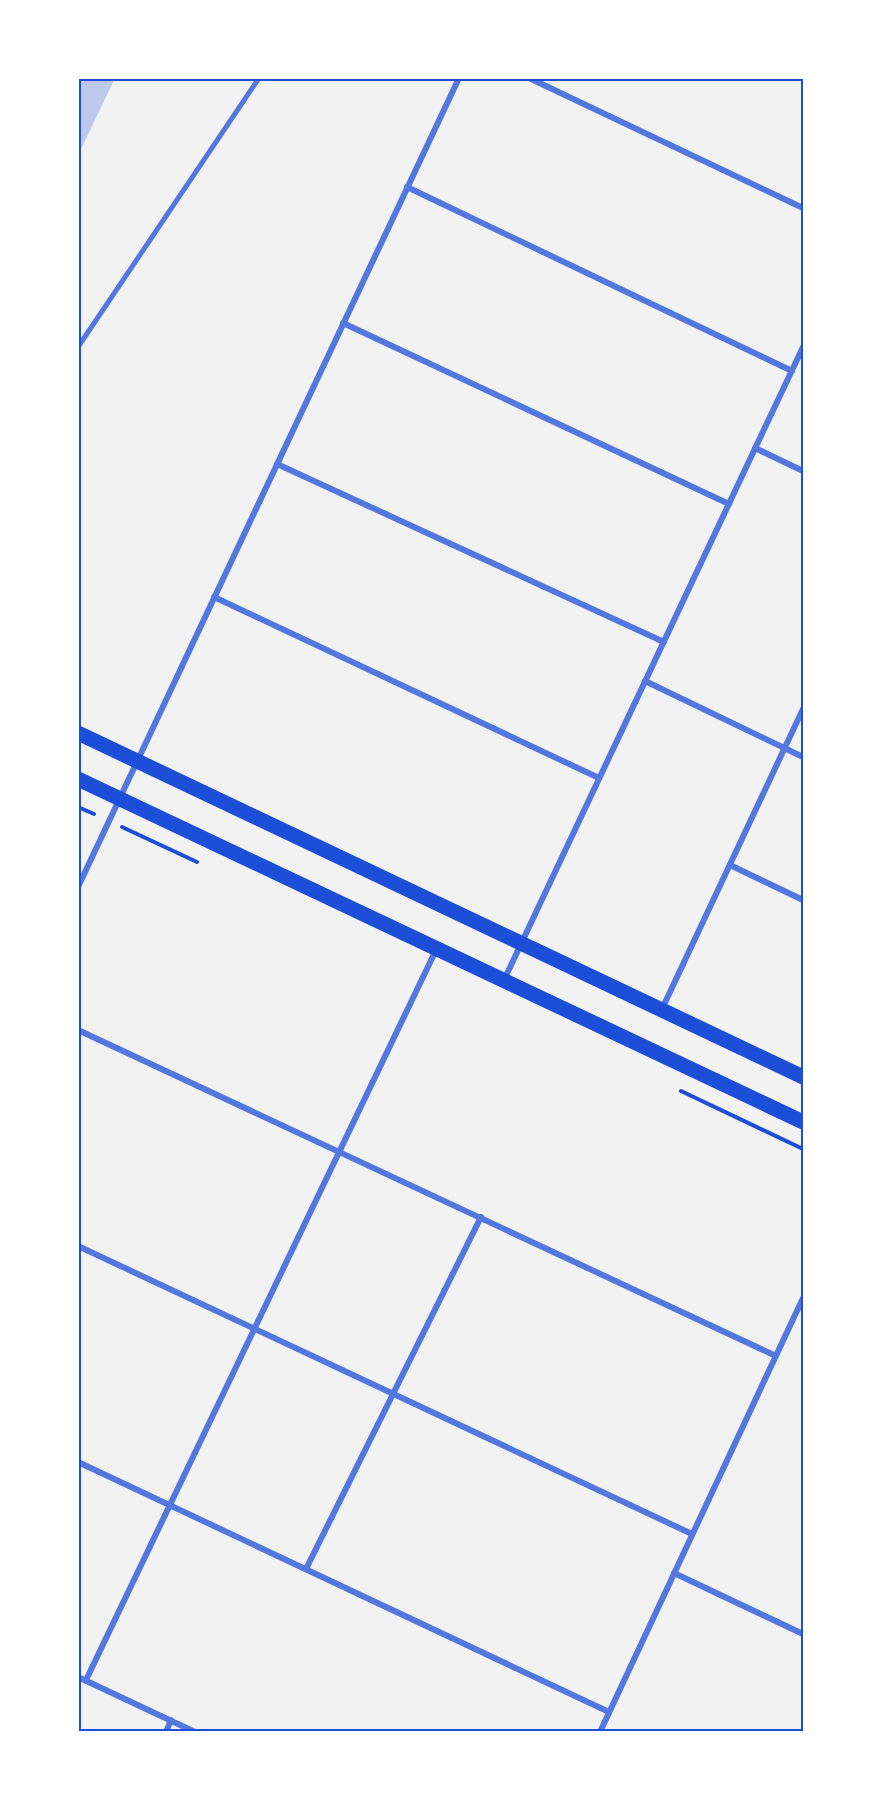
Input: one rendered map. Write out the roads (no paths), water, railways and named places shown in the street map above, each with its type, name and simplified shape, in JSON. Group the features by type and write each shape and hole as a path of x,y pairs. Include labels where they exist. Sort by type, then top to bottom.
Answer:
{"main road":[{"path":"78,733 803,1077"},
{"path":"78,779 803,1122"}],"street":[{"path":"78,347 259,78"},
{"path":"78,887 459,78"},
{"path":"529,78 803,208"},
{"path":"407,187 792,371"},
{"path":"343,323 729,504"},
{"path":"504,980 803,347"},
{"path":"755,448 803,471"},
{"path":"277,464 664,642"},
{"path":"214,597 599,778"},
{"path":"645,681 803,757"},
{"path":"661,1010 803,709"},
{"path":"730,865 803,900"},
{"path":"86,1680 436,948"},
{"path":"78,1030 776,1356"},
{"path":"306,1569 481,1217"},
{"path":"78,1246 692,1534"},
{"path":"600,1732 803,1298"},
{"path":"78,1462 609,1712"},
{"path":"674,1573 803,1634"},
{"path":"78,1677 195,1732"},
{"path":"165,1732 171,1720"}]}
